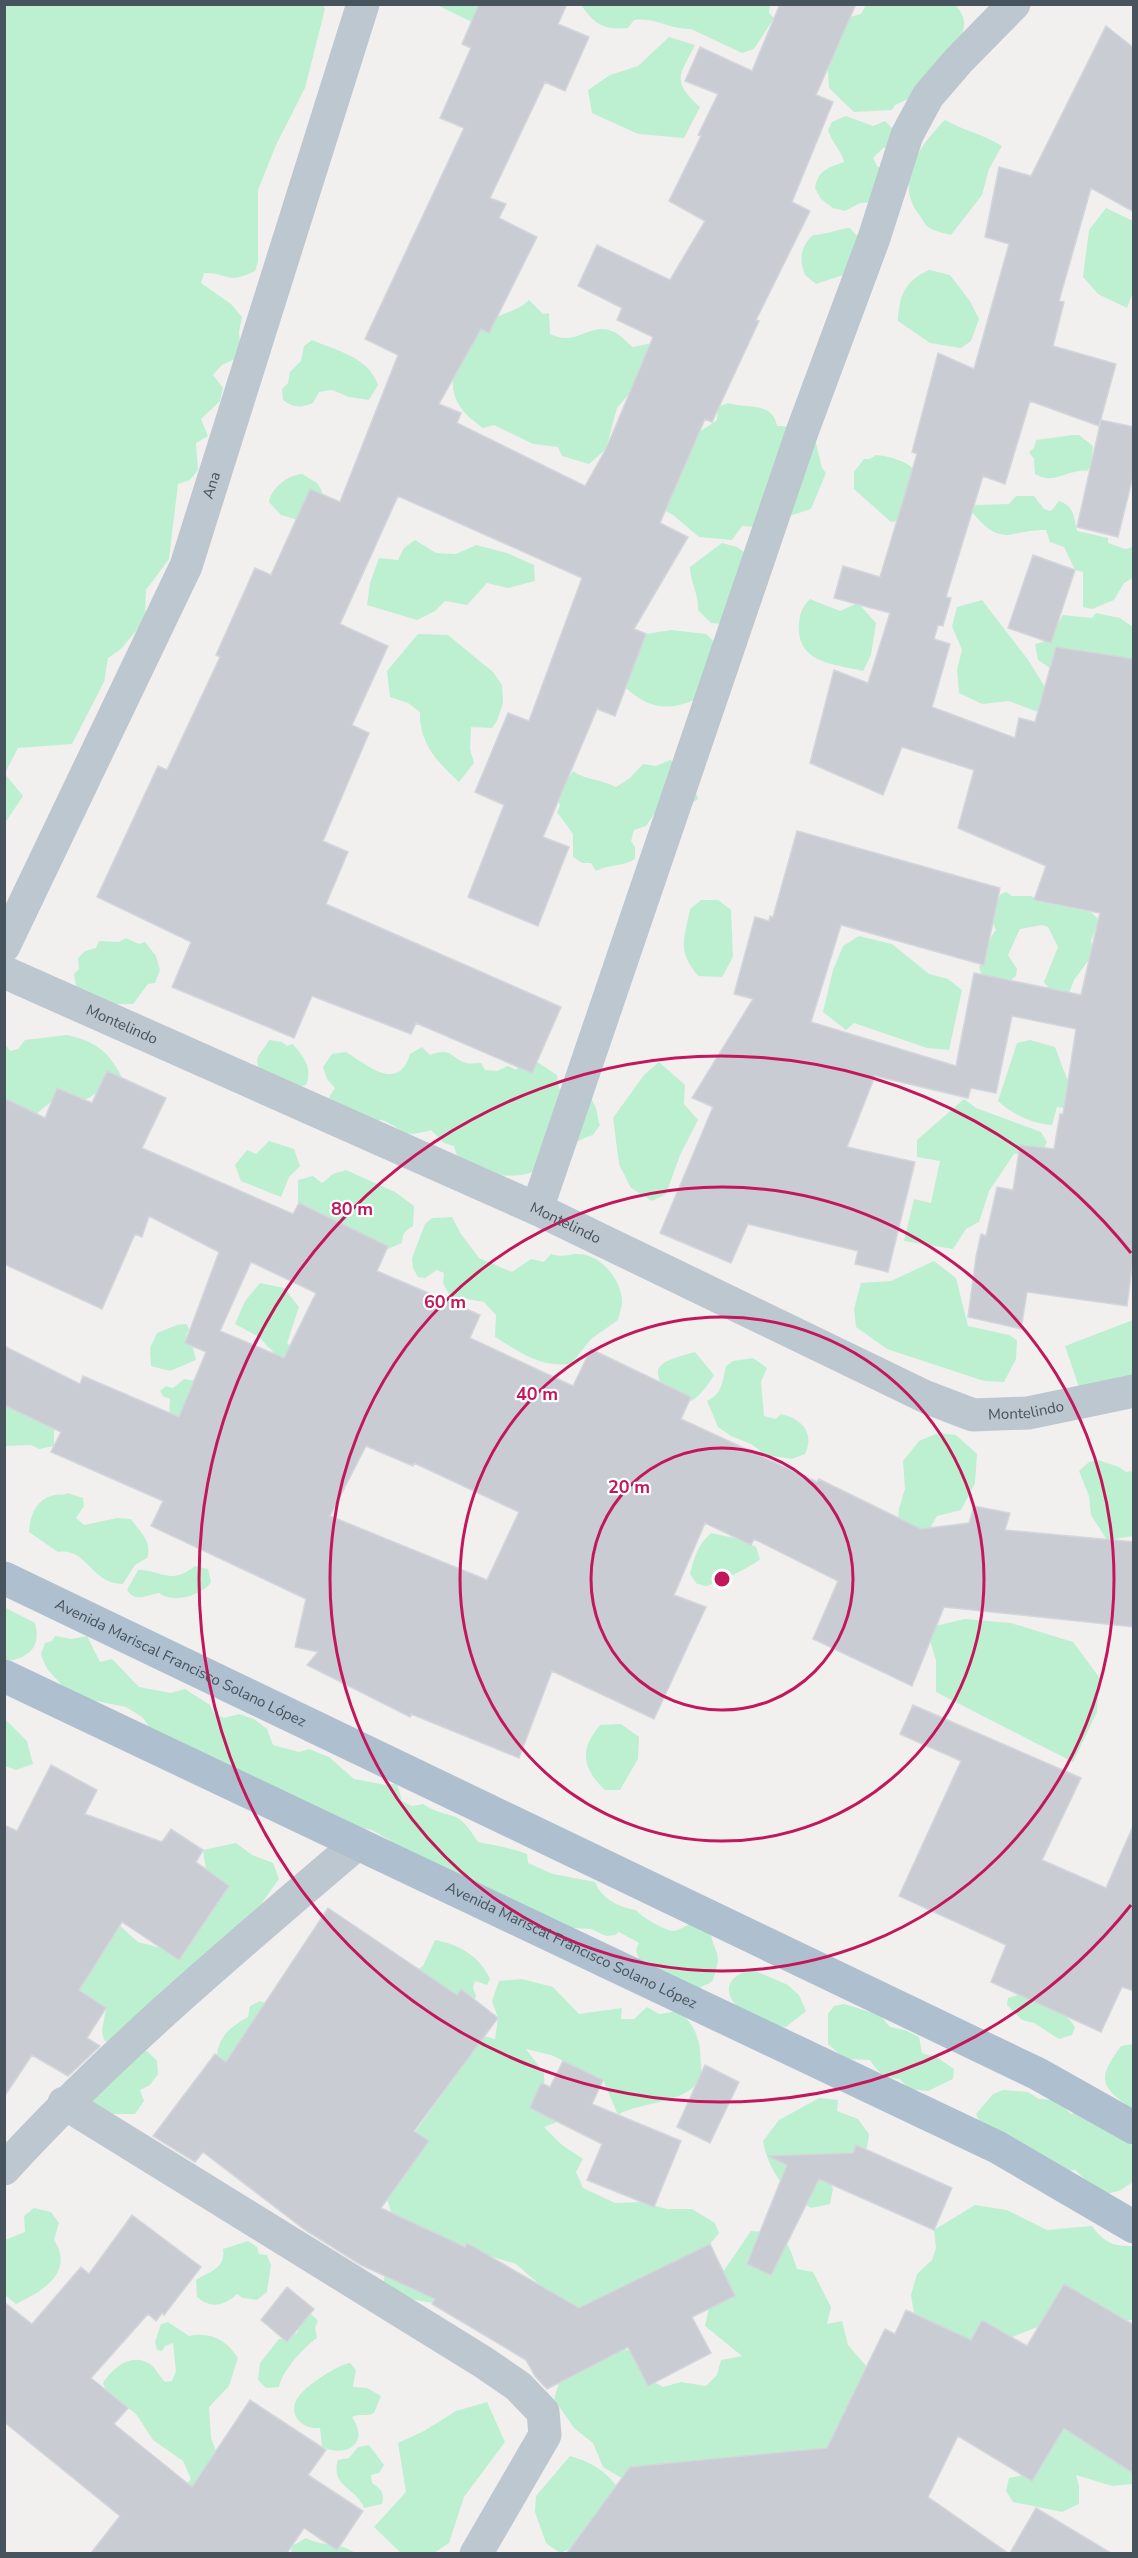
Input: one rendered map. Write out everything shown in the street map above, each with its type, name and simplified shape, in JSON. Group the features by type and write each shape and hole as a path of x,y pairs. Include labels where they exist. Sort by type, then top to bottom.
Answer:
{"main road":[{"name":"Avenida Mariscal Francisco Solano López","path":"4,1578 1038,2074 1134,2128"},
{"name":"Avenida Mariscal Francisco Solano López","path":"4,1676 998,2147 1131,2219"}],"street":[{"name":"Ana","path":"4,946 186,566 363,4"},
{"path":"537,1209 802,432 874,238 907,135 928,96 959,60 1014,4"},
{"name":"Montelindo","path":"4,972 537,1209 926,1397 973,1415 1028,1413 1134,1391"},
{"path":"4,2169 64,2103 208,1971 357,1844"},
{"path":"64,2103 483,2362 518,2386 543,2412 545,2434 476,2553"}],"green space":[{"path":"5,5 323,5 325,9 305,88 276,145 258,190 258,261 255,271 233,278 204,273 201,283 231,304 242,317 239,332 241,356 222,365 213,375 223,388 220,401 201,419 208,436 196,443 198,470 190,480 178,484 169,559 146,590 145,620 121,649 108,658 104,682 72,744 18,748 5,773"},
{"path":"437,5 504,5 480,26"},
{"path":"581,5 770,5 769,13 774,18 754,49 742,53 691,29 677,28 649,20 634,20 628,28 606,27 596,22"},
{"path":"866,5 955,5 963,16 962,34 948,47 942,72 913,97 895,105 892,110 854,112 829,88 827,57 847,18 861,14"},
{"path":"669,37 695,45 682,72 681,84 700,107 684,138 638,134 592,113 588,90 610,75 638,66"},
{"path":"846,116 873,126 885,121 895,131 890,147 883,148 873,158 877,166 884,169 875,202 860,203 845,211 833,208 821,199 815,188 821,173 844,162 828,130 832,122"},
{"path":"945,120 1002,146 989,169 982,195 951,235 927,226 911,200 909,187 910,175 920,151"},
{"path":"1106,208 1133,221 1133,292 1127,308 1098,294 1083,277 1089,230"},
{"path":"850,228 856,235 869,238 849,273 816,284 805,275 803,269 801,259 805,244 813,235"},
{"path":"929,270 950,275 970,301 979,319 971,341 961,348 930,343 898,321 905,290 914,279"},
{"path":"529,300 543,314 549,313 550,334 568,338 598,329 606,329 617,333 633,347 648,344 660,349 638,383 617,408 606,449 589,464 562,456 558,447 533,444 494,425 483,428 463,411 457,402 453,383 454,372 476,331 487,322"},
{"path":"312,340 359,361 374,375 378,385 369,400 349,397 332,390 319,392 313,403 305,406 290,405 283,400 282,389 288,383 290,372 301,361 304,346"},
{"path":"728,403 764,409 774,418 777,426 793,429 807,436 816,443 822,468 826,473 811,509 755,527 742,526 732,540 699,537 673,515 653,504 692,437 717,420 718,407"},
{"path":"1079,435 1093,446 1091,466 1087,471 1073,472 1055,478 1035,474 1034,459 1029,452 1034,448 1036,440"},
{"path":"876,455 898,460 918,473 899,521 891,522 854,489 854,472 864,459 870,459"},
{"path":"302,474 317,483 322,491 319,507 301,521 281,515 269,502 273,492 281,483"},
{"path":"1016,496 1034,496 1044,509 1051,511 1059,501 1064,503 1072,513 1077,531 1108,538 1108,543 1125,549 1133,547 1133,578 1124,583 1114,600 1092,609 1083,607 1083,572 1075,570 1064,547 1050,542 1046,530 999,534 991,530 972,512 975,505 1009,504"},
{"path":"415,540 436,553 456,554 476,545 507,553 534,565 535,581 508,588 487,583 467,605 445,601 435,611 417,620 367,605 370,583 379,558 398,560 404,548"},
{"path":"722,543 737,547 748,555 723,624 711,623 698,610 690,567"},
{"path":"810,599 840,611 858,603 876,623 871,655 863,671 819,660 804,647 800,637 799,620 803,608"},
{"path":"982,600 1029,661 1067,723 1009,701 982,704 959,693 957,670 962,650 952,626 957,607"},
{"path":"1096,613 1120,618 1133,627 1133,658 1050,668 1038,660 1035,644 1046,641 1063,615 1092,618"},
{"path":"671,630 706,634 718,645 701,697 680,705 653,705 635,696 626,688 646,634"},
{"path":"418,634 448,635 493,672 502,685 503,703 492,728 471,727 470,749 474,763 459,782 443,767 431,751 420,723 420,712 408,703 390,697 387,671"},
{"path":"670,760 688,769 698,799 687,807 654,814 646,826 634,830 631,841 635,847 635,859 630,862 596,871 591,863 582,863 573,857 573,834 557,812 560,806 557,796 573,771 616,787 630,778 643,764 656,766"},
{"path":"5,774 23,796 4,823"},
{"path":"1006,892 1012,896 1031,896 1041,902 1091,912 1099,920 1091,941 1094,953 1074,980 1068,996 1050,990 1044,982 1058,947 1048,927 1042,925 1020,929 1008,955 1017,969 1016,976 1011,980 989,982 982,975 979,967 996,930 989,915 1001,894"},
{"path":"701,900 718,900 731,910 733,957 722,977 698,976 691,967 685,952 684,937 690,909"},
{"path":"859,936 892,944 929,974 948,979 962,990 949,1050 927,1048 854,1023 846,1030 823,1012 833,970 843,946"},
{"path":"126,938 139,944 145,942 156,956 160,970 155,983 148,984 133,1004 115,1004 76,986 74,974 79,969 78,958 85,951 96,948 99,941 119,942"},
{"path":"67,1035 94,1044 112,1061 122,1078 85,1100 78,1097 51,1102 36,1114 5,1113 4,1043 10,1051 18,1049 25,1040"},
{"path":"269,1040 282,1042 287,1046 293,1044 304,1058 308,1068 306,1085 299,1087 263,1076 257,1060"},
{"path":"1030,1040 1055,1047 1067,1079 1109,1088 1106,1115 1057,1107 1052,1125 1023,1118 998,1101 1017,1043"},
{"path":"422,1047 430,1055 447,1052 466,1063 481,1063 485,1070 497,1071 508,1066 516,1070 523,1060 531,1058 557,1075 559,1089 568,1086 584,1093 596,1108 600,1125 593,1135 571,1146 537,1170 510,1176 462,1171 454,1146 444,1143 431,1130 408,1133 382,1120 376,1121 329,1105 329,1097 335,1088 327,1079 323,1067 332,1054 346,1052 381,1073 390,1074 398,1072 405,1066 410,1054"},
{"path":"659,1062 685,1085 684,1104 698,1120 680,1155 666,1194 652,1201 631,1188 619,1164 613,1118 644,1075"},
{"path":"964,1099 976,1108 1041,1132 1047,1142 1041,1154 1014,1154 989,1191 979,1222 966,1229 953,1249 904,1241 914,1199 931,1203 940,1161 917,1157 917,1140"},
{"path":"269,1141 294,1149 300,1166 289,1177 281,1197 241,1181 235,1165 247,1150 256,1154"},
{"path":"346,1170 395,1192 414,1206 413,1226 404,1233 402,1243 376,1254 298,1212 298,1180 313,1176 322,1183 333,1174"},
{"path":"452,1217 461,1234 479,1258 512,1272 531,1259 544,1262 551,1254 563,1256 578,1254 595,1258 609,1270 618,1285 622,1302 618,1320 591,1339 571,1364 549,1363 531,1358 495,1337 496,1315 484,1302 450,1296 443,1283 444,1273 437,1270 425,1278 418,1277 413,1268 412,1258 425,1224 432,1218"},
{"path":"934,1261 956,1278 968,1326 1009,1335 1017,1340 1016,1359 1004,1382 984,1381 887,1349 856,1327 854,1309 861,1283 891,1281"},
{"path":"260,1283 284,1288 299,1307 287,1343 320,1367 355,1407 276,1355 259,1337 235,1324 245,1301"},
{"path":"1133,1320 1133,1378 1081,1393 1065,1346"},
{"path":"187,1324 189,1330 186,1335 191,1340 196,1360 170,1371 151,1366 150,1348 157,1333 177,1325"},
{"path":"695,1352 714,1375 699,1395 677,1407 662,1384 658,1370 669,1360"},
{"path":"753,1358 767,1368 761,1382 764,1416 776,1419 781,1414 800,1423 807,1433 808,1446 805,1454 792,1459 766,1455 751,1444 731,1436 718,1427 707,1401 719,1391 726,1366 733,1361"},
{"path":"184,1379 202,1382 238,1411 169,1418 170,1399 163,1396 160,1391 166,1386 173,1388"},
{"path":"5,1398 54,1422 54,1446 39,1449 31,1445 5,1446"},
{"path":"938,1433 956,1435 977,1454 975,1483 961,1510 937,1516 925,1537 897,1534 899,1508 905,1489 903,1461 919,1441"},
{"path":"1098,1460 1119,1467 1126,1472 1133,1471 1133,1536 1107,1540 1091,1515 1089,1496 1079,1471 1089,1462"},
{"path":"68,1493 83,1498 84,1506 76,1518 84,1525 117,1518 131,1519 145,1537 148,1547 147,1558 135,1565 123,1584 112,1583 104,1579 76,1555 58,1552 29,1532 32,1515 42,1501 54,1495"},
{"path":"711,1533 739,1539 756,1547 760,1559 717,1582 706,1586 697,1584 690,1574 700,1547"},
{"path":"195,1566 208,1569 211,1582 194,1595 171,1598 159,1593 137,1597 127,1590 138,1570 172,1576 186,1572"},
{"path":"4,1607 35,1623 37,1632 31,1651 20,1658 5,1662"},
{"path":"965,1619 1011,1623 1073,1642 1099,1677 1097,1712 1073,1762 936,1692 936,1660 926,1628"},
{"path":"55,1636 71,1639 87,1636 100,1662 112,1659 139,1687 171,1693 185,1689 210,1705 214,1713 224,1718 239,1714 254,1719 267,1729 273,1745 299,1752 309,1749 329,1757 354,1779 386,1785 397,1783 402,1801 412,1806 423,1804 433,1810 458,1818 478,1842 527,1854 528,1863 553,1874 595,1882 606,1898 623,1907 636,1910 648,1920 666,1929 674,1931 697,1920 711,1933 717,1955 718,1963 713,1979 698,1989 640,1962 636,1950 639,1943 619,1932 606,1936 591,1929 572,1928 422,1859 372,1830 352,1826 158,1739 142,1717 126,1707 72,1696 48,1670 41,1654 45,1643 52,1641"},
{"path":"4,1718 27,1741 33,1764 16,1770 5,1766"},
{"path":"621,1724 639,1737 638,1759 620,1790 605,1790 597,1782 588,1766 586,1751 593,1734 600,1725"},
{"path":"236,1843 252,1855 273,1863 279,1879 254,1914 112,2046 104,2040 102,2031 106,2008 11,1941 119,1925 138,1942 161,1948 179,1960 228,1886 206,1870 203,1850"},
{"path":"435,1940 467,1952 486,1971 490,1979 487,1985 475,1981 473,1988 476,1996 473,2004 404,1993 415,1971 423,1966"},
{"path":"753,1970 788,1985 799,1995 806,2011 786,2027 759,2019 739,2008 731,1997 729,1986 735,1977"},
{"path":"522,1979 553,1987 579,2014 622,2008 621,2019 634,2019 647,2007 659,2014 678,2011 690,2023 696,2033 700,2050 701,2073 697,2083 689,2091 678,2096 627,2110 618,2115 603,2080 551,2055 526,2049 544,2073 545,2098 556,2105 557,2122 544,2127 562,2145 583,2159 576,2172 583,2188 615,2203 641,2202 667,2209 692,2209 715,2223 719,2233 702,2254 576,2311 541,2286 516,2264 490,2256 455,2303 436,2303 408,2298 383,2284 395,2225 387,2199 417,2150 415,2132 484,2036 495,2039 498,2018 492,2001 499,1981"},
{"path":"1018,1995 1042,2002 1064,2015 1075,2027 1072,2035 1059,2039 1034,2023 1022,2020 1007,2005 1008,1998"},
{"path":"260,2001 278,2008 215,2076 216,2056 221,2041 231,2029 248,2017 250,2006"},
{"path":"844,2004 880,2015 890,2027 905,2030 919,2037 922,2053 938,2058 954,2069 953,2079 928,2091 909,2089 900,2079 882,2074 870,2060 845,2059 828,2044 828,2014 834,2006"},
{"path":"1133,2044 1133,2110 1109,2089 1105,2076 1121,2046"},
{"path":"126,2049 147,2051 157,2061 158,2074 150,2085 140,2090 144,2101 135,2114 104,2114 86,2097"},
{"path":"1003,2090 1028,2092 1039,2099 1057,2100 1071,2114 1077,2112 1128,2141 1133,2148 1133,2182 1119,2191 1101,2195 1075,2170 1065,2171 985,2133 976,2114 993,2094"},
{"path":"819,2098 838,2100 837,2111 858,2119 869,2134 865,2151 857,2161 827,2173 833,2189 830,2204 811,2208 794,2196 780,2180 769,2162 763,2141 779,2120"},
{"path":"975,2205 1007,2210 1047,2230 1092,2226 1100,2236 1110,2242 1120,2246 1133,2246 1133,2320 1050,2322 1012,2337 970,2342 926,2329 914,2313 911,2295 917,2274 932,2260 936,2248 934,2230"},
{"path":"34,2208 51,2212 59,2223 54,2240 60,2251 61,2262 53,2279 36,2293 16,2304 5,2295 5,2240 25,2232 24,2216"},
{"path":"751,2231 777,2235 787,2243 797,2269 813,2272 831,2307 827,2324 842,2321 848,2345 867,2367 841,2456 708,2469 688,2461 656,2479 635,2486 603,2467 593,2443 574,2428 554,2399 564,2366 612,2345 640,2354 643,2376 663,2387 681,2382 706,2386 717,2375 721,2360 742,2356 705,2326 714,2285"},
{"path":"248,2241 257,2247 259,2254 267,2255 271,2265 267,2292 257,2300 243,2298 237,2294 217,2304 207,2303 197,2297 196,2280 219,2265 222,2261 223,2249"},
{"path":"310,2313 318,2321 315,2328 317,2338 294,2360 284,2374 279,2387 266,2388 258,2380 260,2363 279,2339 285,2339 297,2333 304,2318"},
{"path":"168,2322 189,2336 204,2335 217,2338 229,2346 238,2358 229,2386 209,2407 211,2438 221,2463 215,2474 173,2499 191,2479 183,2461 153,2440 136,2414 106,2391 103,2383 118,2367 136,2360 150,2364 165,2382 172,2381 176,2371 173,2343 165,2346 162,2351 157,2350 155,2342 161,2324"},
{"path":"350,2363 356,2370 353,2387 367,2388 381,2396 374,2413 352,2417 358,2434 353,2446 340,2451 331,2450 322,2447 320,2428 307,2426 298,2419 295,2414 295,2402 315,2381 330,2371"},
{"path":"487,2402 505,2442 464,2497 449,2543 434,2553 401,2553 374,2527 406,2492 398,2443 424,2431 456,2411"},
{"path":"1072,2421 1133,2444 1133,2484 1112,2486 1076,2475 1079,2486 1079,2504 1062,2512 1013,2502 1006,2491 1009,2478 1023,2475"},
{"path":"369,2445 384,2465 379,2473 371,2475 372,2483 382,2492 383,2500 382,2504 364,2508 355,2495 341,2482 336,2469 338,2460 349,2458 358,2447"},
{"path":"570,2456 588,2462 603,2472 615,2484 625,2500 572,2548 560,2553 546,2543 535,2512 536,2496"},
{"path":"306,2538 319,2543 344,2547 355,2553 291,2554 292,2546"}],"building":[{"path":"479,4 567,4 558,24 589,37 565,91 545,82 490,198 506,204 499,218 537,237 489,333 481,329 439,404 461,413 457,423 585,486 606,449 653,337 617,320 622,308 578,286 597,245 670,280 705,221 669,201 701,136 698,135 718,94 685,81 700,47 752,71 780,4 856,4 816,95 833,102 792,202 810,211 756,320 759,321 712,422 705,419 660,523 688,537 634,629 646,634 615,716 597,709 543,837 569,847 538,926 468,897 504,805 475,792 508,713 529,721 582,578 398,496 340,624 388,646 352,725 369,733 323,841 348,852 326,904 561,1007 532,1073 416,1023 411,1034 312,996 294,1038 172,987 191,942 97,897 158,766 167,770 220,657 216,655 255,568 271,575 310,489 340,502 398,355 365,339 464,128 440,118 471,48 462,44"},
{"path":"1106,26 1134,48 1134,212 1091,188 1059,301 1064,302 1053,346 1116,364 1099,426 1030,401 1005,484 983,476 946,597 951,598 943,626 938,625 934,639 950,644 932,707 1015,738 1019,718 1035,722 1056,647 1134,659 1134,1251 1127,1306 1027,1292 1021,1329 968,1317 976,1257 981,1234 986,1236 997,1187 1013,1190 1020,1145 1054,1149 1060,1114 1063,1114 1076,1029 1012,1016 996,1093 971,1088 968,1098 875,1076 847,1147 915,1162 888,1272 855,1264 858,1251 748,1224 731,1263 660,1233 713,1107 692,1098 753,999 734,994 755,917 769,921 770,916 773,917 797,831 1000,888 984,965 841,925 811,1022 956,1066 974,973 1081,995 1100,913 1034,900 1046,866 958,828 974,770 902,747 883,795 810,763 834,670 868,683 890,613 834,598 843,566 880,577 917,454 912,452 938,353 974,369 1009,244 985,237 999,167 1031,176"},
{"path":"1101,420 1134,427 1134,472 1118,537 1077,527"},
{"path":"1033,555 1075,570 1051,643 1008,628"},
{"path":"107,1071 166,1098 142,1148 293,1214 299,1203 388,1246 377,1271 480,1315 470,1338 573,1386 591,1349 691,1397 681,1419 817,1482 819,1479 921,1529 969,1523 974,1506 1010,1513 1005,1530 1134,1542 1134,1627 944,1607 912,1686 813,1639 838,1581 754,1539 751,1545 705,1523 674,1595 706,1607 654,1719 552,1671 519,1758 411,1714 410,1717 307,1665 318,1652 295,1647 306,1599 151,1526 163,1501 51,1452 61,1432 4,1405 4,1346 80,1384 83,1376 179,1417 206,1352 185,1343 219,1252 149,1216 142,1237 135,1234 102,1309 4,1264 4,1098 45,1118 57,1088 92,1103","holes":["251,1262 316,1293 284,1358 220,1331","366,1446 413,1466 414,1463 519,1512 487,1580 330,1516"]},
{"path":"913,1705 1081,1778 1042,1860 1106,1888 1134,1824 1134,1991 1122,1987 1101,2032 991,1982 1006,1945 899,1896 961,1761 900,1734"},
{"path":"51,1765 97,1790 85,1814 162,1842 171,1829 203,1850 196,1862 229,1886 179,1960 122,1922 79,1990 106,2008 87,2038 100,2046 68,2076 32,2055 4,2097 4,1825 17,1831"},
{"path":"328,1908 457,1995 461,1989 498,2018 414,2131 429,2141 381,2208 465,2247 467,2243 579,2308 710,2244 735,2296 692,2317 711,2353 648,2386 628,2347 547,2389 535,2376 526,2360 432,2304 435,2299 361,2265 305,2230 203,2152 195,2162 153,2136 215,2054 226,2062"},
{"path":"563,2061 603,2080 592,2104 681,2141 654,2207 587,2180 602,2144 530,2108 541,2083 550,2087"},
{"path":"705,2065 739,2082 710,2143 677,2127"},
{"path":"856,2145 952,2188 934,2230 819,2179 771,2275 747,2264 787,2165 768,2156 853,2153"},
{"path":"132,2215 201,2267 164,2315 162,2313 156,2321 148,2314 91,2378 128,2408 114,2424 192,2487 250,2400 326,2450 308,2475 363,2511 337,2550 304,2528 287,2553 91,2553 120,2516 4,2422 4,2302 32,2324 81,2267 89,2274"},
{"path":"1064,2284 1134,2325 1134,2474 1064,2428 1032,2481 958,2436 928,2497 1008,2553 567,2553 630,2467 827,2448 885,2329 895,2334 906,2310 971,2340 982,2320 1027,2346"},
{"path":"287,2287 314,2309 287,2342 261,2320"},
{"path":"1036,2508 1111,2553 1010,2553"}]}
